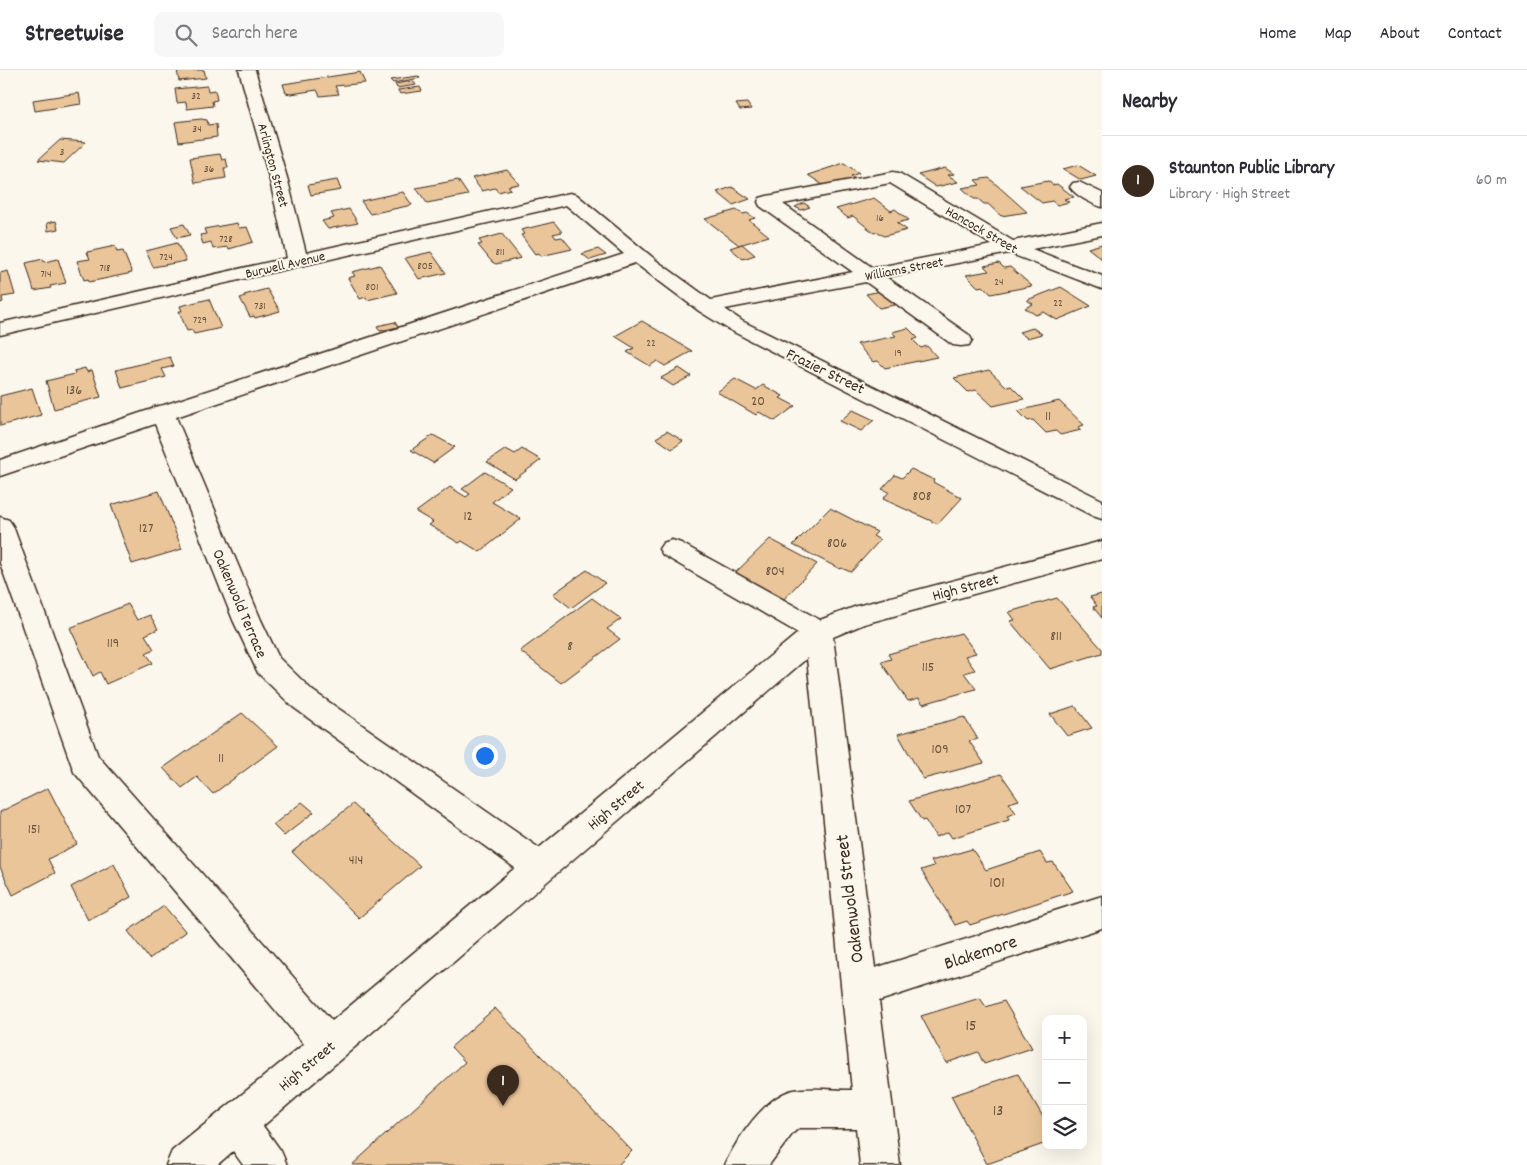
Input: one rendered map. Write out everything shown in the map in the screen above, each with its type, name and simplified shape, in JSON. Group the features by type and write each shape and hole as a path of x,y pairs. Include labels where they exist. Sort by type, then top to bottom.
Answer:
{"street":[{"name":"Arlington Street","path":"247,70 279,181 298,262"},
{"name":"Hancock Street","path":"871,274 767,202 893,177 1010,247 1102,284"},
{"path":"1079,187 1102,201"},
{"name":"Burwell Avenue","path":"0,329 570,199"},
{"name":"Frazier Street","path":"570,199 637,256 706,307 735,325 1102,510"},
{"name":"Williams Street","path":"706,307 1102,229"},
{"path":"0,468 162,412 637,256"},
{"path":"871,274 961,340"},
{"name":"Oakenwold Terrace","path":"162,412 247,620 268,665 303,699 540,867"},
{"path":"0,526 85,763 330,1046"},
{"path":"672,549 818,632"},
{"name":"High Street","path":"186,1165 330,1046 818,632 857,616 1102,550"},
{"name":"Oakenwold Street","path":"818,632 880,1165"},
{"name":"Blakemore","path":"859,990 1102,912"},
{"path":"745,1165 779,1119 794,1109 873,1109"},
{"path":"238,1123 267,1165"}],"building":[{"path":"177,70 204,70 206,78 179,81"},
{"path":"360,72 365,83 335,86 339,94 320,96 317,90 291,94 286,93 283,84"},
{"path":"418,76 420,78 393,83 390,80"},
{"path":"413,81 416,85 397,88 395,84"},
{"path":"207,86 208,91 215,90 217,100 212,101 213,106 187,109 186,102 177,103 175,89"},
{"path":"420,87 422,91 400,94 398,90"},
{"path":"79,93 81,104 35,111 33,100"},
{"path":"747,103 751,109 740,110 736,104"},
{"path":"207,120 208,125 216,124 217,137 179,142 175,122"},
{"path":"60,140 86,142 64,163 38,160"},
{"path":"220,154 222,160 226,159 228,168 224,168 226,178 195,183 190,158"},
{"path":"844,163 859,173 851,176 855,179 826,187 808,175"},
{"path":"1078,165 1096,176 1081,180 1063,169"},
{"path":"945,168 954,174 948,175 958,182 936,187 918,175"},
{"path":"507,170 519,184 508,186 511,189 498,192 495,188 482,191 472,178"},
{"path":"989,178 1027,212 1001,216 988,204 974,199 962,188 980,185 975,180"},
{"path":"337,180 341,190 311,195 308,185"},
{"path":"458,180 468,195 427,203 416,188"},
{"path":"1048,181 1053,185 1057,184 1074,197 1064,199 1069,202 1057,205 1052,201 1042,203 1020,186"},
{"path":"732,187 750,199 733,205 717,192"},
{"path":"403,192 412,205 370,214 361,201"},
{"path":"874,198 891,211 895,209 909,220 897,223 907,230 884,236 878,232 874,233 853,216 848,218 836,209"},
{"path":"804,203 810,207 801,210 795,207"},
{"path":"349,209 358,223 328,229 322,221 334,218 331,213"},
{"path":"736,210 743,214 747,213 755,218 749,220 769,236 739,245 705,219"},
{"path":"56,221 58,229 48,231 47,223"},
{"path":"554,222 562,232 553,234 556,238 562,237 572,249 541,256 539,253 535,254 521,235 524,234 521,230"},
{"path":"237,223 239,228 247,227 253,242 229,249 228,247 213,249 211,242 203,244 200,235 206,234 204,229"},
{"path":"184,224 190,235 177,238 171,227"},
{"path":"502,234 521,258 496,264 492,262 478,245 482,244 479,240"},
{"path":"177,243 186,261 153,267 146,251"},
{"path":"742,244 755,255 743,259 730,248"},
{"path":"1102,244 1102,259 1088,248"},
{"path":"115,246 117,252 123,251 132,273 89,282 88,279 84,280 77,261 90,259 87,252"},
{"path":"598,249 606,255 590,260 582,254"},
{"path":"431,252 446,273 419,279 405,258"},
{"path":"43,259 44,262 58,259 66,283 34,291 26,263"},
{"path":"999,263 1004,268 1010,267 1032,286 991,294 983,286 978,287 966,275 989,271 984,266"},
{"path":"380,265 397,293 367,300 366,297 360,299 348,278 355,276 352,272"},
{"path":"8,271 15,295 2,297 3,302 0,303 0,273"},
{"path":"1061,287 1091,306 1057,320 1044,312 1036,315 1025,308 1033,304 1027,300"},
{"path":"267,289 280,311 255,318 254,316 250,317 240,298 245,297 244,295"},
{"path":"881,291 895,305 879,308 866,294"},
{"path":"209,299 221,328 194,334 192,330 187,331 179,311 182,311 180,306"},
{"path":"642,321 692,351 665,366 657,361 650,366 627,352 634,348 615,336"},
{"path":"395,322 398,327 380,331 377,326"},
{"path":"908,328 918,338 913,340 921,348 927,346 937,357 885,368 878,361 873,362 857,344 896,336 892,332"},
{"path":"1033,328 1042,334 1027,338 1019,332"},
{"path":"170,357 174,366 162,369 166,377 122,388 116,370"},
{"path":"85,368 87,372 92,370 101,397 54,409 46,381 75,374 74,371"},
{"path":"679,368 691,376 673,386 661,378"},
{"path":"989,370 1007,387 1011,386 1024,399 993,406 976,390 968,392 954,378"},
{"path":"735,379 756,390 763,385 783,396 780,398 795,406 775,421 759,412 756,415 717,392"},
{"path":"32,388 41,415 0,426 0,396"},
{"path":"1059,401 1084,425 1078,427 1081,430 1060,435 1056,431 1046,433 1033,420 1028,421 1018,411"},
{"path":"853,410 874,420 861,431 840,421"},
{"path":"667,431 683,441 672,449 656,438"},
{"path":"433,435 455,447 433,463 411,450"},
{"path":"506,449 515,454 522,449 541,460 515,479 487,462"},
{"path":"911,469 934,480 933,482 962,498 938,524 883,499 889,492 882,489 895,475 902,478"},
{"path":"485,472 511,487 492,502 521,519 480,552 462,541 459,543 429,525 433,522 416,512 450,487 466,497 470,494 462,489"},
{"path":"159,491 182,549 132,564 111,505"},
{"path":"830,508 877,532 873,536 880,540 851,572 840,569 793,545"},
{"path":"770,539 817,564 781,602 733,575"},
{"path":"587,570 605,583 571,608 553,594"},
{"path":"1102,594 1102,618 1093,607 1097,606 1090,597"},
{"path":"592,598 621,619 607,629 620,639 561,683 520,651"},
{"path":"1057,598 1102,649 1102,653 1050,669 1010,621 1015,620 1009,612"},
{"path":"128,604 137,620 150,615 158,629 145,635 154,649 146,653 153,663 106,684 100,672 93,676 70,628"},
{"path":"961,633 976,653 965,656 975,670 964,673 976,689 923,704 919,698 908,701 881,662 891,659 888,654"},
{"path":"1075,706 1092,728 1067,736 1050,714"},
{"path":"242,713 278,746 213,794 197,777 182,788 163,768"},
{"path":"964,717 978,739 969,741 984,763 923,779 898,734"},
{"path":"1001,774 1019,800 1009,803 1016,813 1007,816 1009,820 952,838 948,832 936,837 925,820 922,821 909,801"},
{"path":"48,788 77,844 48,859 55,873 13,895 0,867 0,812"},
{"path":"302,802 314,812 284,836 273,825"},
{"path":"353,804 420,866 359,918 292,852"},
{"path":"972,849 986,870 1040,852 1047,863 1053,862 1073,891 970,925 967,921 955,925 921,870 934,866 931,861"},
{"path":"114,864 131,897 88,920 71,887"},
{"path":"164,906 186,932 149,959 128,931"},
{"path":"980,998 986,1007 1004,1001 1032,1048 984,1064 978,1052 946,1063 921,1016"},
{"path":"495,1008 632,1151 618,1165 352,1165 465,1062 451,1047"},
{"path":"1018,1074 1042,1115 1042,1144 987,1164 951,1096"}],"place":[{"name":"Staunton Public Library","path":"503,1106"}]}
